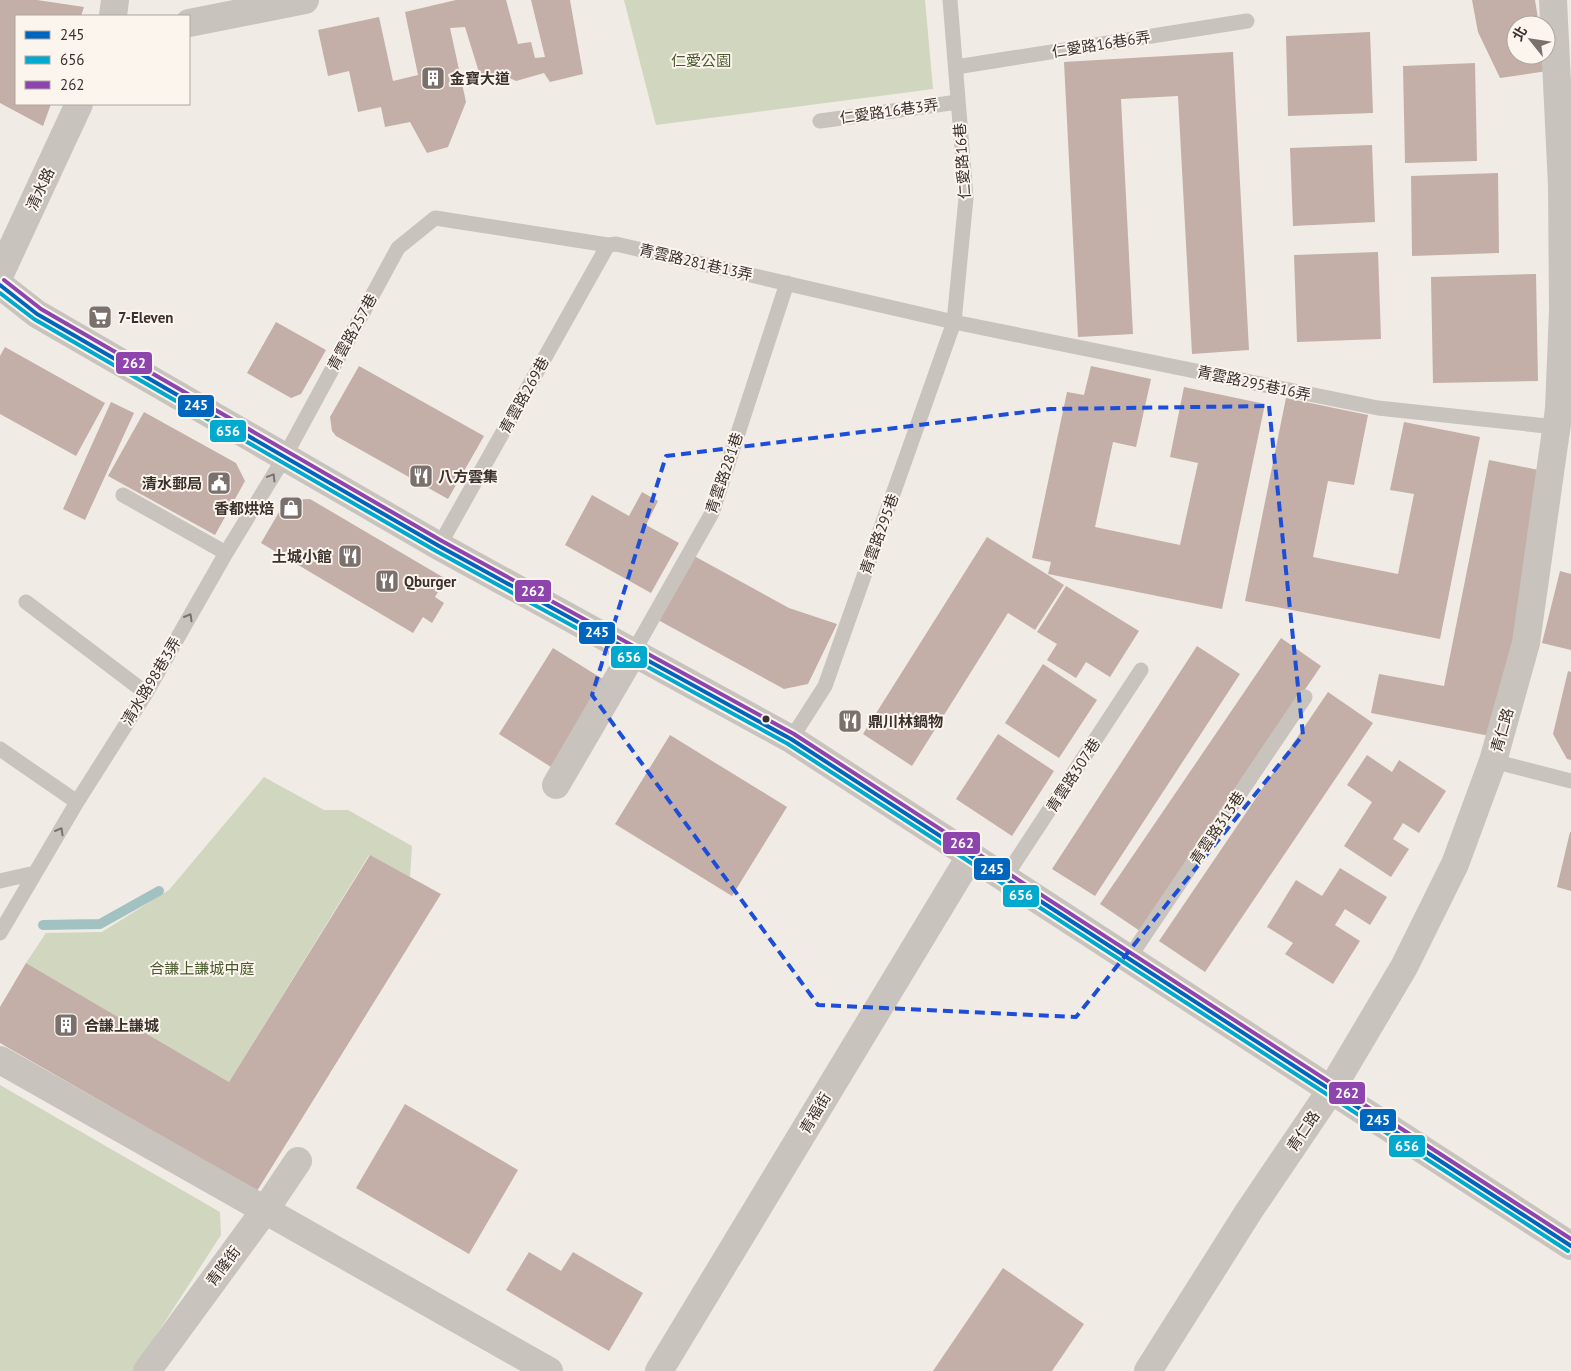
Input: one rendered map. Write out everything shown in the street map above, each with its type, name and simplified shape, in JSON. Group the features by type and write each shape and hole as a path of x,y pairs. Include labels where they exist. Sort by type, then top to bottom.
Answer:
{"street":[{"path":"113,15 116,0"},
{"path":"190,23 306,0"},
{"name":"青仁路","path":"1148,1371 1249,1211 1331,1090 1404,967 1455,864 1493,761 1526,643 1559,409 1563,310 1562,195 1553,0"},
{"name":"清水路","path":"0,274 79,105"},
{"path":"0,285 37,314 284,458 439,546 634,651 791,739 1571,1246"},
{"path":"556,785 634,651"},
{"name":"青福街","path":"659,1371 971,855"},
{"path":"0,1060 549,1371"},
{"name":"青隆街","path":"147,1371 265,1210 298,1161"}],"lane":[{"name":"仁愛路16巷","path":"950,0 966,198 954,322"},
{"name":"仁愛路16巷6弄","path":"956,67 1247,21"},
{"name":"仁愛路16巷3弄","path":"820,121 958,102"},
{"name":"青雲路281巷13弄","path":"435,218 608,245 616,244 954,322"},
{"name":"青雲路257巷","path":"284,458 398,248 435,218"},
{"name":"青雲路269巷","path":"439,546 608,245"},
{"name":"青雲路281巷","path":"634,651 712,513 787,283"},
{"name":"青雲路295巷16弄","path":"954,322 1378,408 1556,427"},
{"name":"青雲路295巷","path":"791,739 825,686 954,322"},
{"name":"清水路98巷3弄","path":"0,933 77,802 146,693 226,553 284,458"},
{"path":"123,495 226,553"},
{"path":"26,602 146,693"},
{"name":"青雲路307巷","path":"1004,879 1141,670"},
{"name":"青雲路313巷","path":"1129,958 1305,697"},
{"path":"0,749 77,802"},
{"path":"1493,761 1571,781"},
{"path":"0,881 35,873"}],"highlighted area":[{"path":"1269,406 1303,735 1076,1017 818,1005 592,695 666,456 1050,409"}],"green space":[{"name":"仁愛公園","path":"624,0 925,0 933,89 656,125"},
{"name":"合謙上謙城中庭","path":"264,777 324,810 348,810 412,846 410,877 369,855 229,1082 26,963 46,933 102,932 169,890"},
{"path":"0,1085 220,1212 221,1235 133,1371 0,1371"}],"building":[{"path":"0,0 37,0 84,7 81,15 15,15 15,105 51,105 43,126 0,103"},
{"name":"金寶大道","path":"456,0 506,0 518,44 531,42 535,58 545,57 531,0 570,0 583,74 550,82 544,73 516,81 505,76 482,82 465,27 450,28 466,102 448,147 427,153 410,122 385,127 381,107 358,112 349,71 328,76 318,30 379,17 393,81 418,75 405,12"},
{"path":"1472,0 1535,0 1537,15 1506,15 1506,65 1546,65 1547,71 1500,78 1478,32"},
{"path":"1370,32 1373,113 1288,116 1286,36"},
{"path":"1233,52 1249,350 1192,354 1178,96 1121,99 1133,334 1078,337 1064,62"},
{"path":"1475,63 1477,161 1405,163 1403,66"},
{"path":"1372,145 1375,222 1293,226 1290,148"},
{"path":"1498,173 1499,253 1412,256 1411,176"},
{"path":"1378,252 1381,339 1297,342 1294,255"},
{"path":"1536,274 1538,381 1433,383 1431,277"},
{"path":"276,322 326,350 301,394 291,398 247,373"},
{"path":"5,347 105,403 76,456 0,414 0,356"},
{"path":"359,366 484,436 448,499 336,436 332,431 330,417"},
{"path":"1091,366 1151,379 1136,447 1113,442 1095,527 1180,545 1198,463 1170,457 1184,387 1265,404 1222,609 1048,574 1051,562 1032,558 1067,392 1084,395"},
{"path":"1286,398 1368,415 1354,485 1328,481 1313,557 1398,574 1414,494 1390,490 1404,422 1480,437 1440,639 1245,601"},
{"path":"111,402 134,413 85,520 63,509"},
{"path":"144,412 236,463 245,481 215,535 108,476"},
{"path":"1489,460 1548,472 1495,737 1371,713 1379,674 1444,686"},
{"path":"642,492 658,501 646,525 679,543 651,593 565,545 592,495 629,516"},
{"path":"310,499 446,579 435,597 444,603 432,623 423,617 413,633 261,543 286,500"},
{"path":"987,537 1064,585 1035,630 1008,613 912,766 863,734"},
{"path":"685,551 789,608 837,624 808,684 784,689 649,615"},
{"path":"1560,571 1571,574 1571,650 1542,643"},
{"path":"1066,586 1139,631 1110,677 1086,662 1076,678 1047,660 1057,644 1037,632"},
{"path":"1281,638 1321,666 1140,931 1100,904"},
{"path":"1197,646 1240,674 1095,896 1052,869"},
{"path":"553,648 617,688 562,774 499,734"},
{"path":"1043,664 1097,700 1059,758 1005,723"},
{"path":"1568,671 1571,672 1571,760 1567,759 1553,734"},
{"path":"1328,692 1373,723 1205,972 1159,941"},
{"path":"998,734 1054,771 1012,836 956,799"},
{"path":"670,735 787,807 732,896 615,824"},
{"path":"1367,755 1392,772 1399,760 1446,791 1419,833 1403,823 1393,839 1409,849 1391,877 1344,846 1372,802 1347,785"},
{"path":"1571,832 1571,891 1557,887"},
{"name":"合謙上謙城","path":"370,855 441,894 257,1191 0,1043 0,1007 26,963 229,1082"},
{"path":"1340,868 1387,897 1370,925 1345,909 1335,925 1360,941 1333,984 1285,954 1293,943 1267,927 1296,880 1322,896"},
{"path":"405,1104 518,1170 469,1254 356,1188"},
{"path":"529,1252 561,1271 573,1252 643,1293 609,1351 506,1290"},
{"path":"1003,1268 1084,1324 1052,1371 933,1371"}],"waterway":[{"path":"43,925 100,924 159,891"}],"transit line":[{"name":"262","path":"4,280 41,309 442,541 794,734 1571,1239"},
{"name":"245","path":"0,285 37,314 439,546 791,739 1571,1246"},
{"name":"656","path":"0,293 34,319 436,551 788,744 1568,1251"}],"place":[{"name":"金寶大道","path":"433,78"},
{"name":"7-Eleven","path":"100,317"},
{"name":"八方雲集","path":"421,476"},
{"name":"清水郵局","path":"219,483"},
{"name":"香都烘焙","path":"291,508"},
{"name":"土城小館","path":"350,556"},
{"name":"Qburger","path":"387,581"},
{"name":"鼎川林鍋物","path":"850,721"},
{"name":"合謙上謙城","path":"66,1025"}]}
